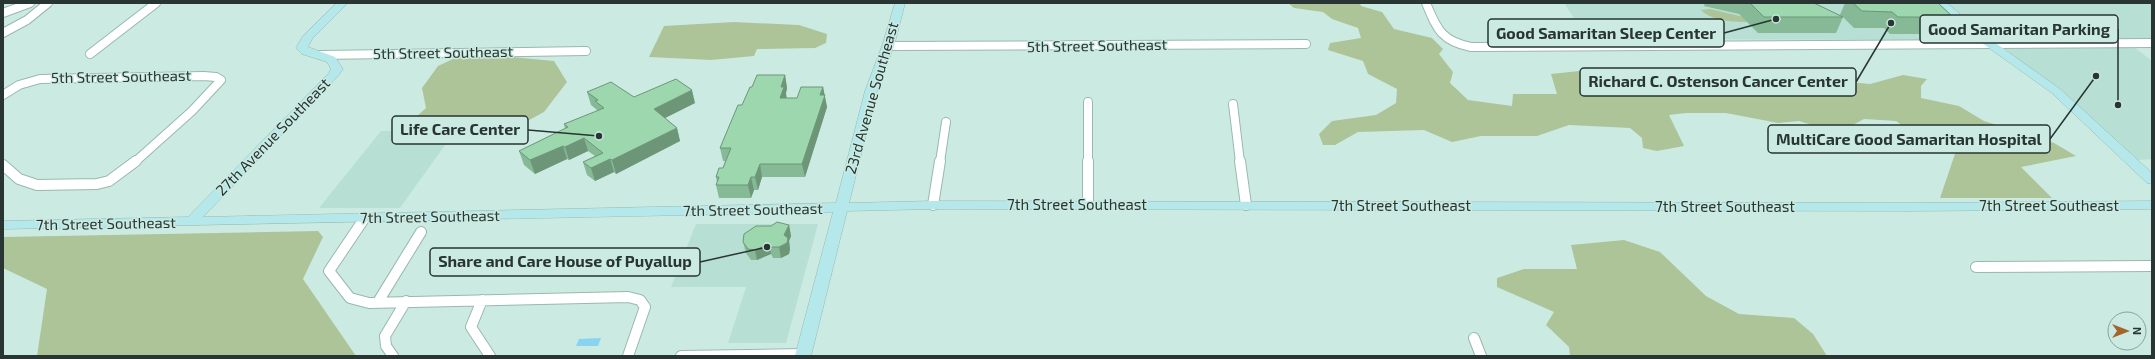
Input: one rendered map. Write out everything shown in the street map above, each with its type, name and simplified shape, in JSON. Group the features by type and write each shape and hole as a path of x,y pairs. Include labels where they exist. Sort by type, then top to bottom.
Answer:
{"street":[{"path":"3,13 30,3"},
{"path":"3,33 27,20 48,3"},
{"path":"90,54 156,3"},
{"name":"5th Street Southeast","path":"343,3 307,38 302,48 311,54 320,55 586,50"},
{"name":"23rd Avenue Southeast","path":"803,355 871,91 888,46 900,3"},
{"path":"1426,3 1442,36 1452,42 1471,47 2152,43"},
{"path":"1940,3 1990,44 2066,100 2152,180"},
{"name":"5th Street Southeast","path":"888,46 1306,44"},
{"name":"27th Avenue Southeast","path":"191,222 333,75 337,69 336,64 328,58 320,55"},
{"name":"5th Street Southeast","path":"3,94 23,83 46,78 204,76 219,78 221,81 216,88 122,173 109,181 93,185 37,184 19,179 3,165"},
{"path":"1088,102 1088,205"},
{"path":"1233,104 1246,205"},
{"path":"933,205 946,122"},
{"name":"7th Street Southeast","path":"3,225 364,219 933,205 1910,208 2152,205"},
{"path":"364,219 329,271 350,298 369,303 628,297 640,300 645,307 628,356"},
{"path":"378,302 421,232"},
{"path":"1976,267 2152,266"},
{"path":"482,300 471,327 490,356"},
{"path":"393,356 386,346 385,336 406,301"},
{"path":"1474,338 1481,356"},
{"path":"681,356 803,355"}],"shaded area":[{"path":"1288,3 1360,3 1361,6 1382,12 1394,29 1432,38 1443,49 1439,54 1453,72 1450,83 1468,100 1512,106 1513,94 1557,94 1551,74 1598,69 1644,86 1671,92 1690,85 1819,79 1870,84 1903,75 1927,79 1921,86 1921,98 1959,106 1984,121 2054,143 2076,156 2021,167 2052,198 1940,198 1958,145 1941,132 1910,131 1896,121 1864,119 1851,126 1825,129 1799,121 1778,123 1726,113 1686,113 1669,115 1684,146 1657,151 1643,148 1642,138 1630,128 1569,125 1537,136 1481,136 1452,142 1424,130 1358,132 1335,145 1323,145 1319,134 1332,121 1376,115 1396,103 1397,89 1368,74 1363,61 1328,50 1330,43 1361,38 1358,28 1332,19 1323,12 1294,8"},
{"path":"1564,3 2152,3 2152,40 2125,40 2152,61 2152,159 2138,160 2059,92 1994,40 1588,39"},
{"path":"1710,9 1744,17 1747,22 1717,19 1701,10"},
{"path":"734,22 799,25 827,34 826,43 815,48 757,49 754,56 711,60 649,57 664,26"},
{"path":"512,57 554,61 567,82 544,112 520,125 477,127 454,134 427,131 415,118 426,108 422,88 438,66 455,58"},
{"path":"381,131 455,131 400,208 319,208"},
{"path":"696,224 818,224 786,343 728,343 746,287 671,287"},
{"path":"318,231 323,237 303,279 356,356 37,356 47,289 3,268 3,237"},
{"path":"1624,240 1660,252 1706,296 1739,314 1794,318 1813,334 1827,356 1570,356 1569,347 1546,325 1554,312 1497,287 1497,278 1524,269 1577,269 1571,245"}],"water":[{"path":"601,338 598,346 576,346 579,339"}],"building":[{"path":"1750,3 1814,3 1843,17 1764,17"},
{"path":"1853,3 1938,3 1953,17 1898,17 1892,12 1862,11"},
{"path":"757,75 785,75 781,87 784,87 780,98 797,98 801,87 823,87 820,95 825,95 802,164 760,164 755,177 751,177 748,185 716,185 719,177 716,177 719,168 723,168 731,148 720,148 738,105 742,105"},
{"path":"676,79 692,90 654,109 677,128 612,160 610,159 591,168 583,162 603,153 584,138 530,160 519,151 568,127 564,124 604,108 595,101 598,100 587,92 611,82 634,97"},
{"path":"777,222 789,225 784,235 788,238 787,243 779,247 771,247 769,244 755,250 748,249 743,242 744,234 756,226 771,226"}],"place":[{"name":"Good Samaritan Sleep Center","path":"1776,19"},
{"name":"Richard C. Ostenson Cancer Center","path":"1891,23"},
{"name":"MultiCare Good Samaritan Hospital","path":"2096,76"},
{"name":"Good Samaritan Parking","path":"2118,105"},
{"name":"Life Care Center","path":"599,136"},
{"name":"Share and Care House of Puyallup","path":"767,247"}]}
